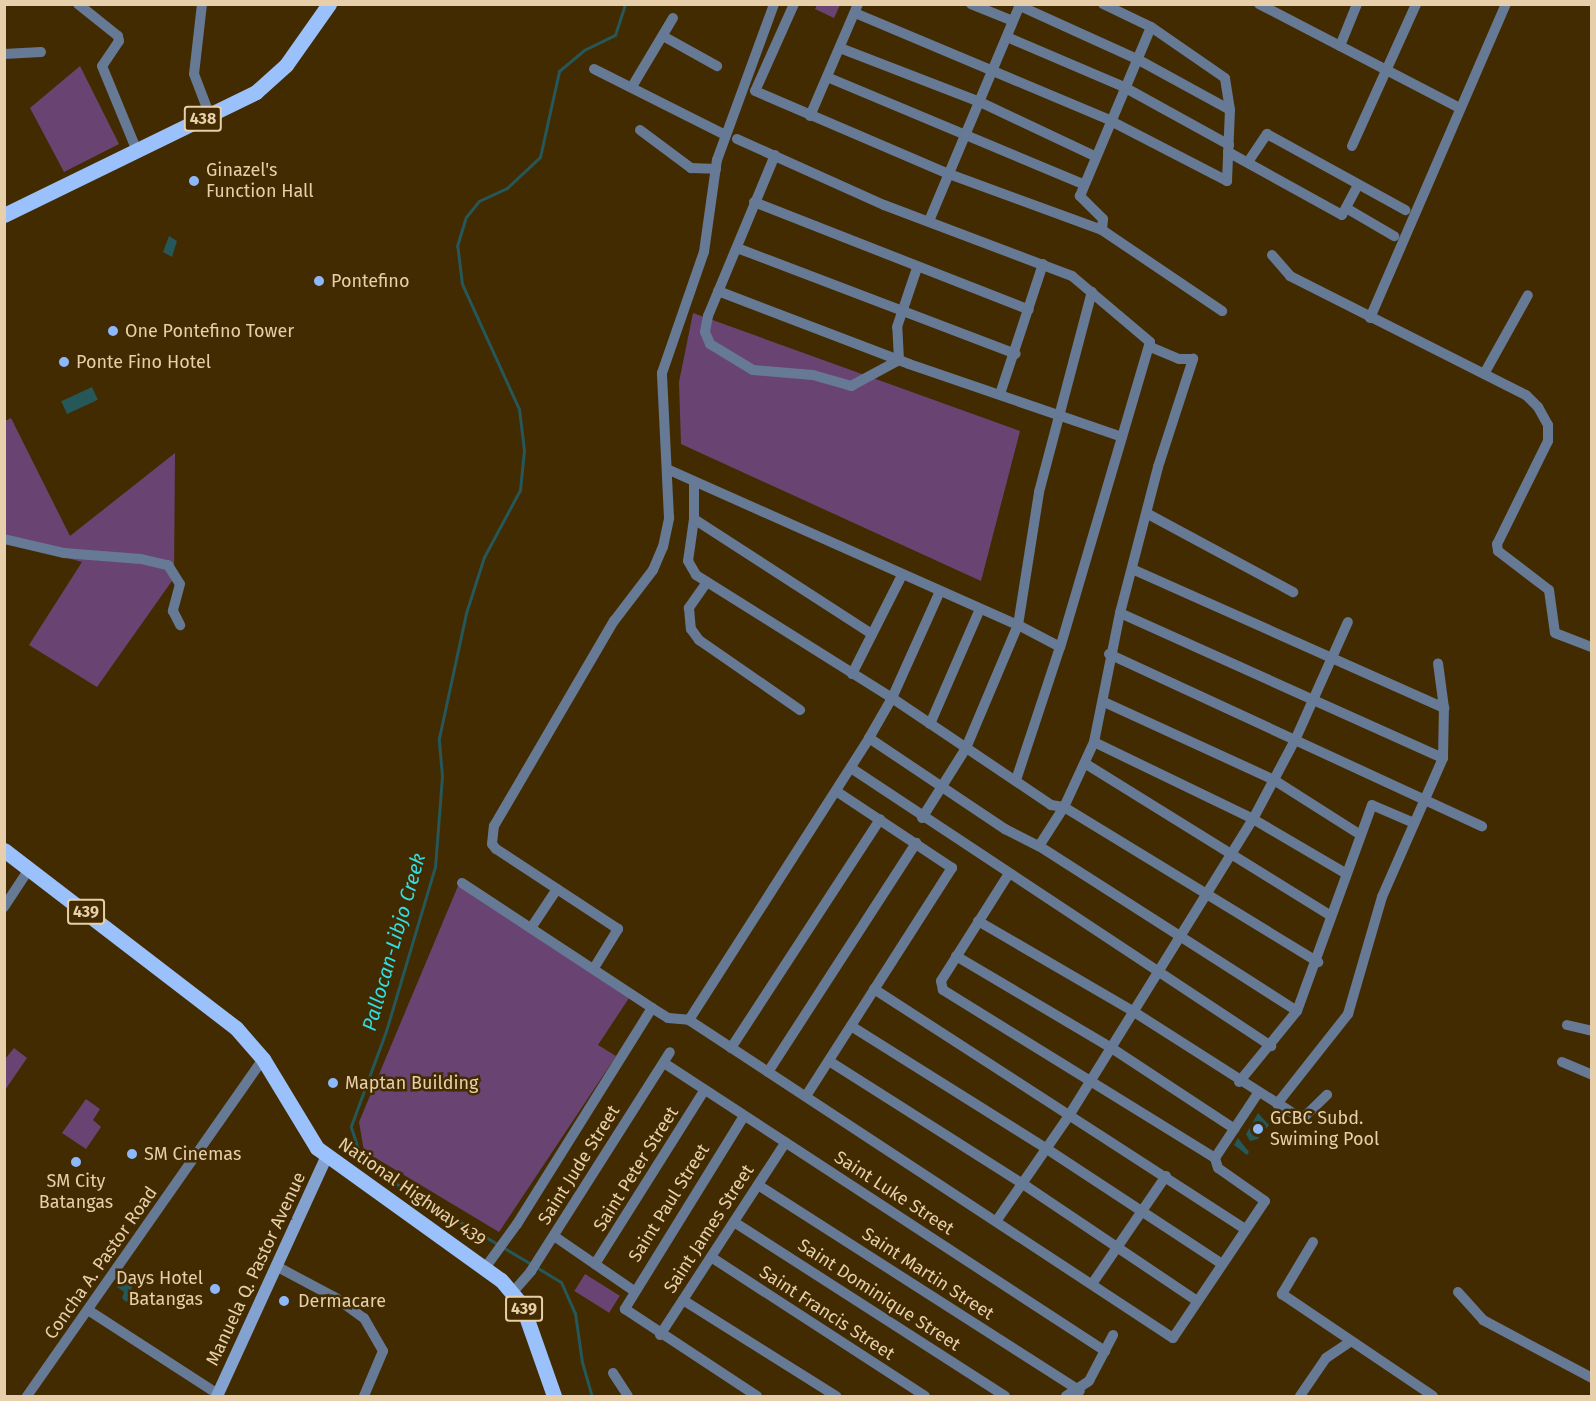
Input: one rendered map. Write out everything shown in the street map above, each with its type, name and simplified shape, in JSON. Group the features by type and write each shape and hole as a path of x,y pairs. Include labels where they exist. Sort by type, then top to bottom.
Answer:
{"main road":[{"name":"438","path":"4,215 210,116 269,83 293,56 329,4"},
{"name":"National Highway 439","path":"4,850 229,1021 263,1059 306,1133 327,1156 485,1268 513,1292 527,1318 554,1396"},
{"name":"Manuela Q. Pastor Avenue","path":"217,1395 327,1156"}],"street":[{"path":"78,4 118,36 119,41 102,66 137,151"},
{"path":"594,968 618,929 496,849 492,844 494,826 614,621 653,570 669,518 661,397 663,373 704,252 716,169 725,135 774,4"},
{"path":"794,4 755,91 949,174 1102,230 1222,311"},
{"path":"971,4 1013,21"},
{"path":"810,116 857,9 1109,120 1227,181 1230,110 1225,78 1151,27 1103,4"},
{"path":"1259,4 1460,108"},
{"path":"1340,46 1357,4"},
{"path":"1352,146 1416,4"},
{"path":"1370,318 1506,4"},
{"path":"202,5 194,68 210,116"},
{"path":"929,221 1020,5 1137,59 1230,110"},
{"path":"633,85 673,18"},
{"path":"1102,230 1103,219 1080,200 1083,184 1151,27"},
{"path":"663,36 717,66"},
{"path":"1007,37 1124,87 1229,148 1248,162 1342,215 1358,184"},
{"path":"840,48 980,102 1094,156"},
{"path":"4,54 41,52"},
{"path":"594,69 633,85 725,135"},
{"path":"827,77 1083,184"},
{"path":"640,130 692,168 716,169"},
{"path":"1248,162 1266,134 1405,210"},
{"path":"737,139 929,221 1072,276 1146,337 1151,347 1179,360 1193,358 1158,467 1148,514 1109,654 1104,702 1094,742 1086,764 1064,807 1040,846"},
{"path":"775,154 718,291 705,332 710,344 747,368 813,375 851,386 900,360"},
{"path":"754,202 917,268 1029,310"},
{"path":"1346,208 1394,236"},
{"path":"737,248 901,308 1016,354"},
{"path":"1272,255 1290,276 1526,395 1548,425 1548,441 1497,544 1498,550 1549,590 1555,633 1592,647"},
{"path":"1000,394 1016,354 1043,264"},
{"path":"900,360 896,342 901,308 917,268"},
{"path":"718,291 900,360 1122,437"},
{"path":"922,818 966,748 1018,625 1024,605 1028,544 1092,292"},
{"path":"1484,374 1528,295"},
{"path":"1016,780 1060,647 1151,347"},
{"path":"667,469 1018,625 1060,647"},
{"path":"693,482 694,519 688,561 696,575 892,698 1051,805 1064,807 1317,962"},
{"path":"1148,514 1293,592"},
{"path":"694,519 872,634"},
{"path":"4,539 64,553 141,559 168,565 180,584 173,611 180,625"},
{"path":"1132,569 1444,708"},
{"path":"852,674 902,575"},
{"path":"707,582 689,608 691,629 699,640 801,710"},
{"path":"688,1020 869,738 892,698 940,591"},
{"path":"930,724 980,609"},
{"path":"1120,613 1443,758"},
{"path":"997,1220 1070,1114 1131,1010 1231,857 1296,738 1348,622"},
{"path":"1109,654 1296,738 1482,826"},
{"path":"1277,1104 1348,1014 1382,897 1443,758 1444,708 1438,663"},
{"path":"1104,702 1274,780 1359,834"},
{"path":"869,738 1005,830 1040,846 1297,1011"},
{"path":"1094,742 1253,819 1345,873"},
{"path":"1086,764 1231,857 1331,916"},
{"path":"851,768 1008,875 1271,1046"},
{"path":"806,1096 952,868 836,791"},
{"path":"1239,1082 1271,1046 1297,1011 1317,962 1359,834 1372,805 1414,823"},
{"path":"731,1048 880,819"},
{"path":"768,1072 916,843"},
{"path":"4,907 29,869"},
{"path":"462,883 652,1008 668,1017 688,1020 997,1220 1173,1338 1244,1228 1265,1201 1218,1168 1215,1158 943,990 941,981 1008,875"},
{"path":"531,928 557,889"},
{"path":"978,921 1131,1010 1239,1082 1302,1119 1327,1095"},
{"path":"956,956 1110,1047 1235,1129"},
{"path":"874,990 1244,1228"},
{"path":"485,1268 500,1251 652,1008"},
{"path":"1568,1025 1592,1031"},
{"path":"851,1026 1047,1149 1222,1264"},
{"name":"Saint Jude Street","path":"513,1292 531,1271 554,1236 670,1052"},
{"name":"Concha A. Pastor Road","path":"27,1396 263,1059"},
{"path":"829,1061 1023,1184 1197,1301"},
{"path":"1562,1062 1592,1075"},
{"name":"Saint Luke Street","path":"664,1063 1105,1352"},
{"name":"Saint Peter Street","path":"595,1264 704,1091"},
{"path":"1215,1158 1258,1093"},
{"name":"Saint Paul Street","path":"660,1335 625,1309 744,1116"},
{"name":"Saint James Street","path":"660,1335 786,1142"},
{"path":"1092,1284 1166,1176"},
{"name":"Saint Martin Street","path":"758,1185 1080,1391"},
{"name":"Saint Dominique Street","path":"734,1222 1005,1396"},
{"path":"554,1236 634,1291"},
{"path":"1313,1242 1282,1294 1433,1396"},
{"name":"Saint Francis Street","path":"711,1257 925,1396"},
{"path":"276,1266 336,1298 364,1318 383,1351 364,1396"},
{"path":"1458,1292 1482,1320 1592,1378"},
{"path":"683,1300 836,1396"},
{"path":"87,1310 217,1395"},
{"path":"660,1335 758,1396"},
{"path":"1066,1396 1080,1391 1113,1335"},
{"path":"1300,1396 1326,1358 1350,1341"},
{"path":"613,1373 628,1396"}],"shaded area":[{"path":"817,4 840,5 834,18 815,9"},
{"path":"80,66 119,144 64,172 30,108"},
{"path":"693,313 1020,431 981,581 681,444 679,382"},
{"path":"11,418 70,536 175,453 174,578 97,687 29,645 82,562 5,541 5,421"},
{"path":"458,886 629,998 598,1045 616,1056 499,1232 364,1151 359,1122"},
{"path":"14,1048 27,1058 5,1090 5,1059"},
{"path":"86,1099 100,1109 93,1120 101,1127 86,1149 62,1133"},
{"path":"585,1274 620,1296 609,1313 574,1291"}],"water":[{"path":"169,236 177,241 172,257 163,252"},
{"path":"92,387 98,400 67,414 61,401"},
{"name":"GCBC Subd. Swiming Pool","path":"1258,1113 1269,1125 1258,1139 1250,1141 1246,1134"},
{"path":"1238,1138 1249,1152 1247,1155 1234,1145"},
{"path":"121,1277 132,1282 131,1298 126,1302 122,1298 124,1292 117,1287"}],"waterway":[{"name":"Pallocan-Libjo Creek","path":"531,1264 363,1164 351,1126 386,1031 435,867 442,776 439,738 466,613 484,557 520,490 524,450 519,409 462,284 457,246 466,217 479,201 507,188 540,157 559,71 584,50 615,35 625,4"},
{"name":"Pallocan-Libjo Creek","path":"536,1267 561,1282 575,1313 582,1362 592,1396"}],"place":[{"name":"Ginazel's Function Hall","path":"194,181"},
{"name":"Pontefino","path":"319,281"},
{"name":"One Pontefino Tower","path":"113,331"},
{"name":"Ponte Fino Hotel","path":"64,362"},
{"name":"Maptan Building","path":"333,1083"},
{"name":"GCBC Subd. Swiming Pool","path":"1258,1129"},
{"name":"SM Cinemas","path":"132,1154"},
{"name":"SM City Batangas","path":"76,1162"},
{"name":"Days Hotel Batangas","path":"215,1289"},
{"name":"Dermacare","path":"284,1301"}]}
